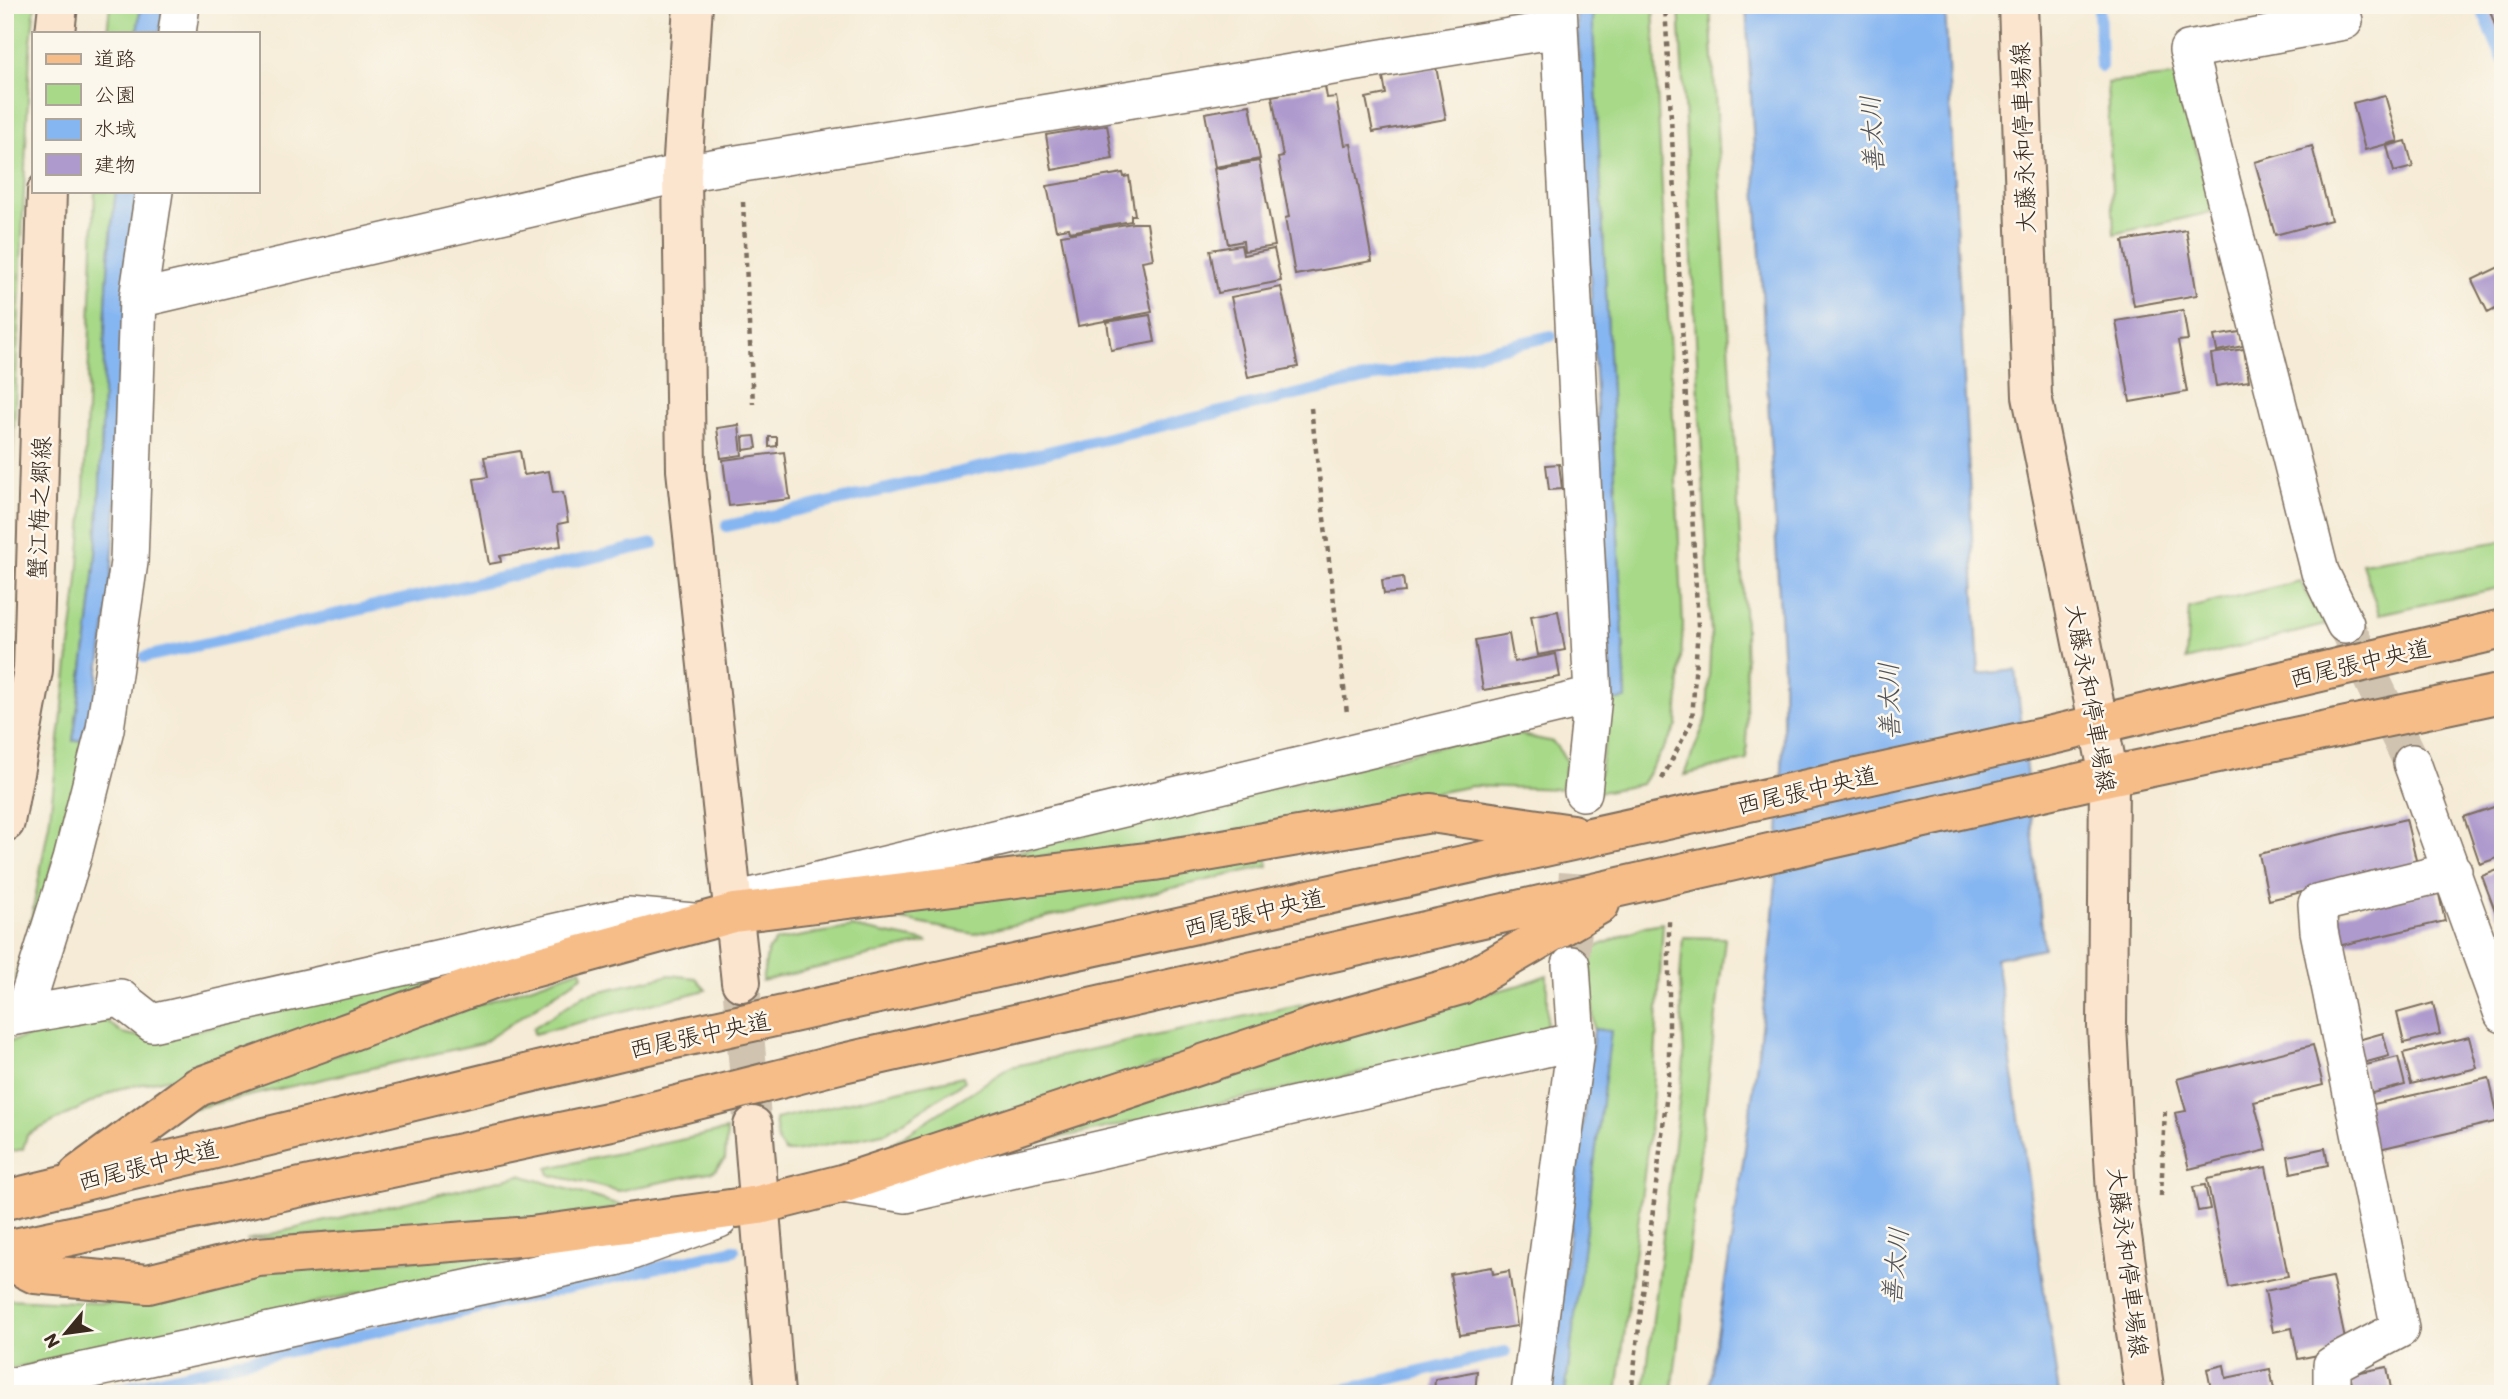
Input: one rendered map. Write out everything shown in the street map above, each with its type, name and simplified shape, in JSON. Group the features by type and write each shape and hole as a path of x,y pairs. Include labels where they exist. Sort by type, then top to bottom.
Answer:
{"main road":[{"path":"55,32 58,5"},
{"path":"694,5 682,173 686,470 741,982"},
{"name":"大藤永和停車場線","path":"2018,5 2032,397 2101,724 2109,776 2107,1026 2116,1195 2145,1394"},
{"name":"蟹江梅之郷線","path":"5,822 33,670 47,192"},
{"name":"西尾張中央道","path":"5,1199 621,1051 1594,838 2101,724 2503,629"},
{"name":"西尾張中央道","path":"5,1250 626,1118 843,1063 1709,869 2109,776 2503,693"},
{"path":"65,1185 198,1087 500,977 734,907 1154,861 1431,813 1594,838"},
{"path":"5,1259 35,1274 148,1284 258,1257 531,1236 759,1205 842,1184 1320,1025 1461,985 1632,885"},
{"path":"753,1126 775,1394"}],"street":[{"path":"177,32 181,5"},
{"path":"2339,5 2344,21 2188,50 2320,572 2345,624"},
{"path":"138,299 682,173 1559,17 1593,695 1583,792"},
{"path":"14,1017 72,859 105,729 129,562 138,299 154,192"},
{"path":"14,1017 120,998 152,1023 628,916 692,922 734,907 1593,695"},
{"path":"2412,763 2503,1014"},
{"path":"2332,1394 2332,1365 2400,1329 2319,930 2317,904 2453,871"},
{"path":"1530,1394 1576,1041 1571,965"},
{"path":"842,1184 906,1194 1576,1041"},
{"path":"5,1388 615,1257 759,1205"}],"path":[{"path":"1665,5 1698,626 1692,721 1661,781 1665,822"},
{"path":"741,163 752,404"},
{"path":"1311,408 1352,753"},
{"path":"1631,1394 1669,1076 1669,877"}],"shaded area":[{"path":"2484,5 2503,5 2503,51 2493,30"}],"green space":[{"path":"5,5 35,5 30,52 10,519 5,519"},
{"path":"110,5 141,5 137,32 107,32"},
{"path":"1592,5 1653,5 1683,625 1677,726 1642,784 1596,793 1612,701 1626,698"},
{"path":"1679,5 1710,5 1745,627 1747,760 1684,775 1707,717 1711,634"},
{"path":"2179,76 2212,212 2114,234 2107,83"},
{"path":"95,192 116,192 108,274 96,551 73,740 89,739 19,980 15,977 31,920 49,824 83,517"},
{"path":"2503,541 2503,587 2379,614 2362,563"},
{"path":"2300,581 2325,625 2186,660 2189,608"},
{"path":"1502,731 1553,742 1567,761 1561,789 1472,786 1168,844 968,864"},
{"path":"1267,858 1268,866 974,934 856,911"},
{"path":"1663,923 1652,1110 1617,1394 1565,1394 1610,1032 1594,1029 1589,950 1645,926"},
{"path":"852,927 928,942 762,981 768,950 776,941"},
{"path":"1683,937 1725,938 1672,1394 1644,1394 1684,1060 1680,979"},
{"path":"473,965 474,973 191,1074 118,1089 27,1135 23,1149 5,1153 5,1043 101,1016 122,1033 155,1040"},
{"path":"581,969 583,975 482,1043 195,1108 197,1103"},
{"path":"1451,972 891,1149 891,1144 1010,1067"},
{"path":"670,975 696,978 706,990 534,1034 533,1028 584,995"},
{"path":"1547,975 1547,1023 1538,1035 1021,1146 1327,1035 1520,985"},
{"path":"963,1076 965,1081 887,1132 795,1152 785,1152 778,1143 775,1119"},
{"path":"727,1130 725,1159 714,1171 619,1191 550,1175 548,1168"},
{"path":"520,1175 627,1207 509,1223 246,1240"},
{"path":"563,1249 5,1370 5,1299 124,1304 252,1271"}],"water":[{"path":"141,5 164,5 160,32 137,32"},
{"path":"1576,5 1592,5 1626,699 1612,701"},
{"name":"善太川","path":"1746,5 1945,5 1979,674 2016,670 2044,948 1996,958 2059,1394 1708,1394 1749,1123 1771,942 1782,760 1783,669"},
{"path":"116,192 140,192 109,605 89,739 73,741 96,552 111,233"},
{"path":"1594,1029 1611,1031 1565,1394 1550,1394"}],"building":[{"path":"550,5 576,5 576,6 551,12"},
{"path":"2488,5 2503,5 2503,29 2497,31"},
{"path":"1436,67 1446,119 1373,132 1366,98 1386,94 1383,77"},
{"path":"1325,86 1327,98 1336,97 1345,145 1351,144 1372,261 1295,275 1285,218 1289,217 1278,158 1283,157 1272,96"},
{"path":"2385,95 2398,141 2365,150 2353,103"},
{"path":"1250,105 1260,159 1215,167 1205,113"},
{"path":"1107,125 1113,159 1052,170 1046,135"},
{"path":"2406,141 2413,167 2394,172 2387,146"},
{"path":"2312,146 2331,220 2275,235 2255,162"},
{"path":"1259,161 1275,246 1244,251 1243,241 1228,244 1214,169"},
{"path":"1123,173 1124,177 1129,176 1135,215 1131,215 1131,221 1070,232 1069,228 1056,230 1047,186"},
{"path":"1147,223 1153,259 1142,261 1152,312 1078,326 1061,235"},
{"path":"2186,230 2197,295 2134,306 2123,241"},
{"path":"1241,245 1243,255 1274,249 1281,281 1218,293 1210,250"},
{"path":"2503,265 2503,305 2488,313 2472,280"},
{"path":"1281,287 1298,367 1248,377 1231,297"},
{"path":"2183,310 2188,340 2178,341 2187,392 2130,402 2116,321"},
{"path":"1150,315 1155,342 1111,350 1107,322"},
{"path":"2240,332 2243,346 2217,351 2214,336"},
{"path":"2244,349 2249,381 2216,386 2211,354"},
{"path":"739,425 742,455 721,458 717,428"},
{"path":"755,436 757,448 744,450 743,437"},
{"path":"769,437 777,437 777,446 769,447"},
{"path":"520,451 524,475 549,471 553,493 563,492 568,522 558,524 561,546 500,556 501,562 489,564 474,479 488,477 484,457"},
{"path":"784,452 790,499 729,506 723,460"},
{"path":"1559,464 1562,489 1549,490 1546,465"},
{"path":"1403,577 1405,592 1384,594 1382,580"},
{"path":"1558,611 1565,650 1538,655 1531,616"},
{"path":"1509,634 1514,662 1556,654 1560,677 1483,690 1475,640"},
{"path":"2503,804 2503,856 2480,864 2464,817"},
{"path":"2406,819 2417,864 2269,900 2259,854"},
{"path":"2503,868 2503,914 2497,916 2482,876"},
{"path":"2438,890 2445,921 2338,946 2331,916"},
{"path":"2433,1003 2440,1034 2404,1043 2397,1013"},
{"path":"2383,1033 2389,1056 2356,1065 2351,1042"},
{"path":"2469,1037 2477,1068 2411,1084 2403,1053"},
{"path":"2313,1045 2323,1085 2254,1102 2267,1150 2189,1169 2175,1113 2186,1111 2177,1079"},
{"path":"2398,1057 2405,1085 2368,1094 2362,1066"},
{"path":"2489,1078 2499,1121 2375,1150 2365,1106"},
{"path":"2325,1148 2328,1165 2291,1173 2288,1156"},
{"path":"2266,1167 2288,1276 2229,1288 2207,1179"},
{"path":"2205,1185 2210,1209 2198,1211 2193,1187"},
{"path":"1492,1267 1493,1274 1509,1271 1517,1326 1460,1335 1450,1274"},
{"path":"2332,1277 2347,1349 2298,1359 2292,1328 2273,1332 2265,1291"},
{"path":"2224,1365 2226,1378 2270,1369 2275,1394 2212,1394 2207,1369"},
{"path":"2387,1367 2392,1394 2354,1394 2350,1374"},
{"path":"1477,1371 1475,1394 1434,1394 1435,1379"}],"waterway":[{"path":"2099,5 2101,66"},
{"path":"2480,5 2503,59"},
{"path":"727,526 1551,336"},
{"path":"145,657 653,544"},
{"path":"98,1394 734,1250"},
{"path":"1326,1394 1505,1352"}],"tunnel":[{"path":"2345,624 2412,763"},
{"path":"1571,965 1583,792"},
{"path":"741,982 752,1119"}]}
